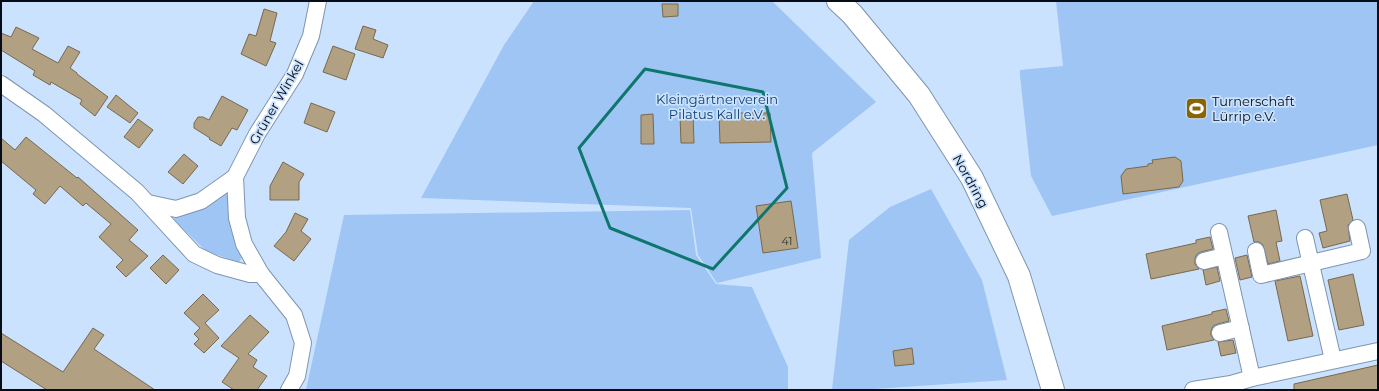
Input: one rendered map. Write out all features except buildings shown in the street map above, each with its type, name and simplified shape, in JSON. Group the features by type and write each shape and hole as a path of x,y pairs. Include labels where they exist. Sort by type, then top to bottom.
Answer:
{"main road":[{"name":"Nordring","path":"838,1 852,14 919,95 972,178 1019,276 1054,390"}],"street":[{"name":"Grüner Winkel","path":"148,203 176,209 201,202 235,177 257,134 295,74 311,36 318,1"},
{"path":"1,84 44,114 136,192 148,203 194,254 217,265 250,274 261,274"},
{"name":"Grüner Winkel","path":"235,177 237,218 244,244 261,274 294,315 302,343 296,376 289,390"},
{"path":"1256,251 1261,275 1311,264 1362,251 1357,228"},
{"path":"1219,232 1252,378"},
{"path":"1305,238 1333,360"},
{"path":"1204,261 1224,256"},
{"path":"1220,333 1241,328"},
{"path":"1193,390 1232,387 1252,378 1378,351"}],"highlighted area":[{"path":"645,69 763,92 787,188 713,269 610,228 579,148"}],"green space":[{"name":"Kleingärtnerverein Pilatus Kall e.V.","path":"534,1 772,1 876,102 812,153 821,258 717,283 698,255 691,208 421,198 504,45"},
{"name":"Turnerschaft Lürrip e.V.","path":"1056,1 1378,1 1378,145 1052,216 1031,176 1020,70 1063,66"},
{"path":"931,189 982,280 1007,380 860,390 832,390 849,240 890,207"},
{"path":"225,193 231,196 231,230 242,257 239,262 206,251 175,221 174,217"},
{"path":"690,210 696,255 716,284 752,287 788,367 788,390 306,390 344,215"}],"place":[{"name":"Turnerschaft Lürrip e.V.","path":"1197,108"}]}
